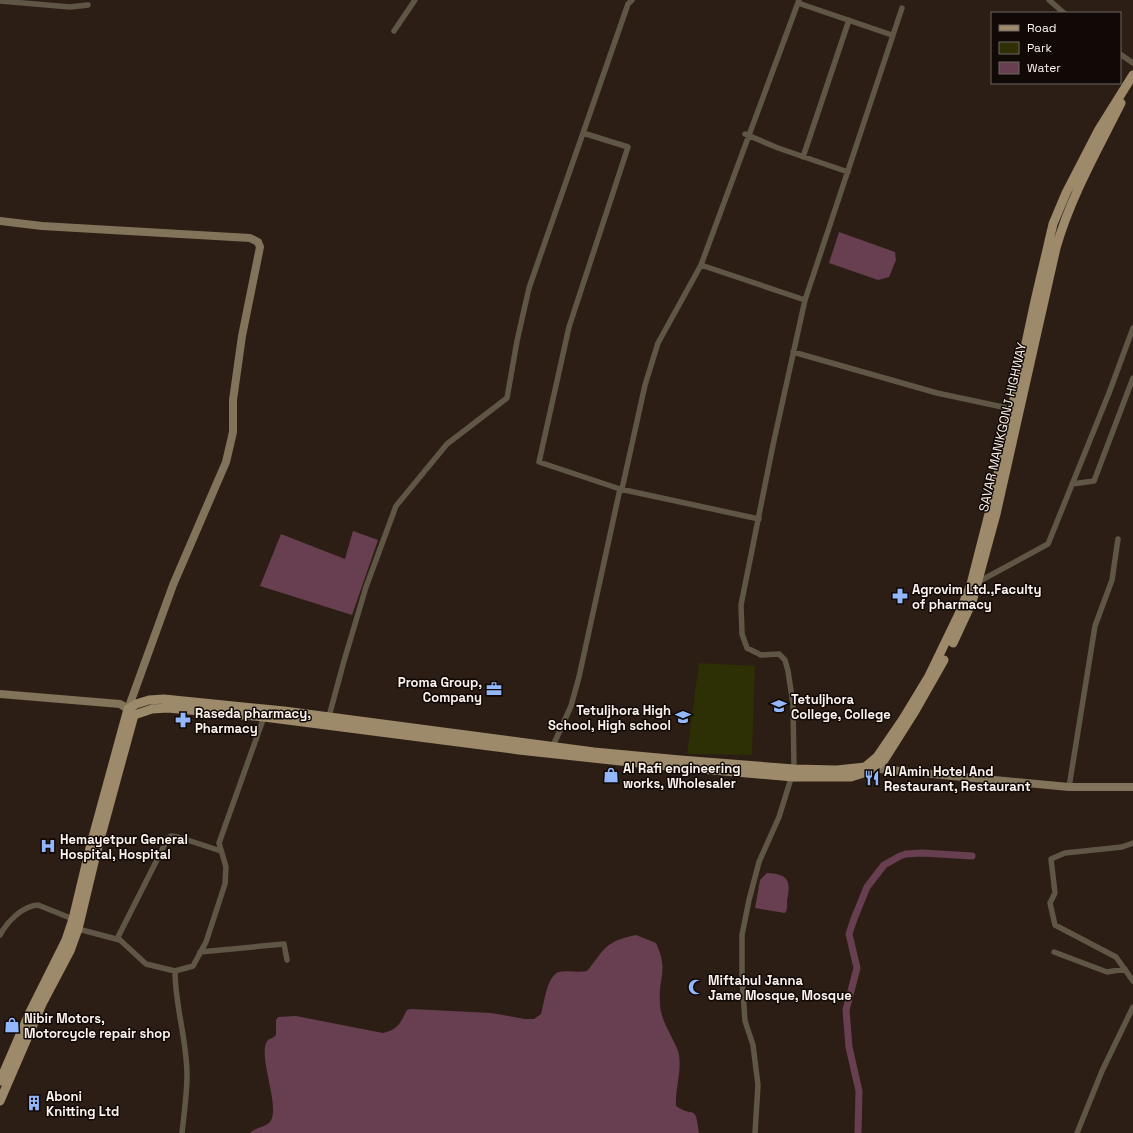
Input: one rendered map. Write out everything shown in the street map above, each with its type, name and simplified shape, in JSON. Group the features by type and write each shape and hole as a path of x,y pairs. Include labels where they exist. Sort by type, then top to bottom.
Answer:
{"main road":[{"path":"132,707 152,709 168,708 328,722 551,750 793,773 851,777 869,768 903,719 929,676 959,614 971,584 982,544 1053,224 1066,193 1098,131 1133,75"},
{"name":"SAVAR MANIKGONJ HIGHWAY","path":"869,768 884,760 895,744 936,675 963,624 978,582 996,514 1060,234 1076,192 1133,78"},
{"path":"132,707 149,700 164,699 284,711 328,722"},
{"path":"0,1081 32,1016 66,940 73,920 90,848 132,707"},
{"path":"0,1101 32,1016 70,951 78,929 132,707"}],"street":[{"path":"394,31 415,0"},
{"path":"328,722 366,587 396,506 447,444 507,398 517,341 529,288 628,4 632,0"},
{"path":"1049,0 1063,12"},
{"path":"0,1 88,6"},
{"path":"551,750 568,713 577,684 645,385 658,342 681,304 701,265 747,135 798,1 892,35"},
{"path":"755,1133 758,1085 755,1056 745,1014 742,935 748,900 759,862 779,817 793,773 793,704 785,660 779,654 761,655 747,648 742,634 741,605 773,445 805,300 902,8"},
{"path":"803,157 849,20"},
{"path":"1121,55 1133,63"},
{"path":"583,133 628,147 569,326 539,462 621,489 759,519"},
{"path":"747,135 803,157 848,172"},
{"path":"0,221 42,226 250,238 258,242 260,247 242,336 233,400 233,432 226,462 173,585 132,707 120,704 0,694"},
{"path":"701,265 805,300"},
{"path":"978,582 1048,544 1109,393 1133,328"},
{"path":"793,352 937,393 1012,409"},
{"path":"1072,484 1094,481 1133,378"},
{"path":"1069,787 1095,626 1112,580 1118,539"},
{"path":"78,929 117,939 146,964 175,971 192,966 206,942 225,884 226,867 219,843 264,717"},
{"path":"869,768 1069,787 1133,788"},
{"path":"117,939 168,838 171,836 178,837 221,851"},
{"path":"1133,843 1122,847 1065,853 1051,859 1055,893 1050,903 1055,925 1084,941 1104,949 1122,962 1133,981"},
{"path":"0,935 8,922 32,906 38,905 73,920"},
{"path":"200,952 284,944 287,960"},
{"path":"1054,952 1107,972 1125,969"},
{"path":"175,971 175,984 181,1016 187,1074 182,1133"},
{"path":"1077,1133 1102,1071 1133,1007"}],"green space":[{"path":"699,663 755,666 752,755 687,754"}],"water":[{"path":"839,232 895,252 896,260 889,277 878,280 829,263"},
{"path":"353,531 378,540 352,615 260,586 281,534 345,559"},
{"path":"767,873 780,875 787,880 789,888 787,909 785,913 755,908 760,880"},
{"path":"636,935 656,943 660,953 662,960 660,994 662,1015 678,1051 680,1064 676,1106 682,1110 695,1114 699,1133 250,1133 265,1126 269,1123 272,1117 272,1097 265,1061 265,1051 267,1041 276,1035 276,1020 278,1017 296,1016 383,1033 393,1030 401,1022 407,1010 411,1009 491,1013 525,1019 534,1019 541,1014 549,984 555,974 562,971 587,971 602,951 611,943"}],"waterway":[{"path":"858,1133 859,1091 849,1047 846,1010 857,968 849,934 867,887 884,865 906,854 922,853 972,856"}],"place":[{"name":"Agrovim Ltd.,Faculty of pharmacy","path":"900,596"},
{"name":"Proma Group, Company","path":"494,689"},
{"name":"Tetuljhora College, College","path":"779,706"},
{"name":"Tetuljhora High School, High school","path":"683,717"},
{"name":"Raseda pharmacy, Pharmacy","path":"183,720"},
{"name":"Al Rafi engineering works, Wholesaler","path":"611,775"},
{"name":"Al Amin Hotel And Restaurant, Restaurant","path":"872,778"},
{"name":"Hemayetpur General Hospital, Hospital","path":"48,846"},
{"name":"Miftahul Janna Jame Mosque, Mosque","path":"696,987"},
{"name":"Nibir Motors, Motorcycle repair shop","path":"12,1025"},
{"name":"Aboni Knitting Ltd","path":"34,1103"}]}
